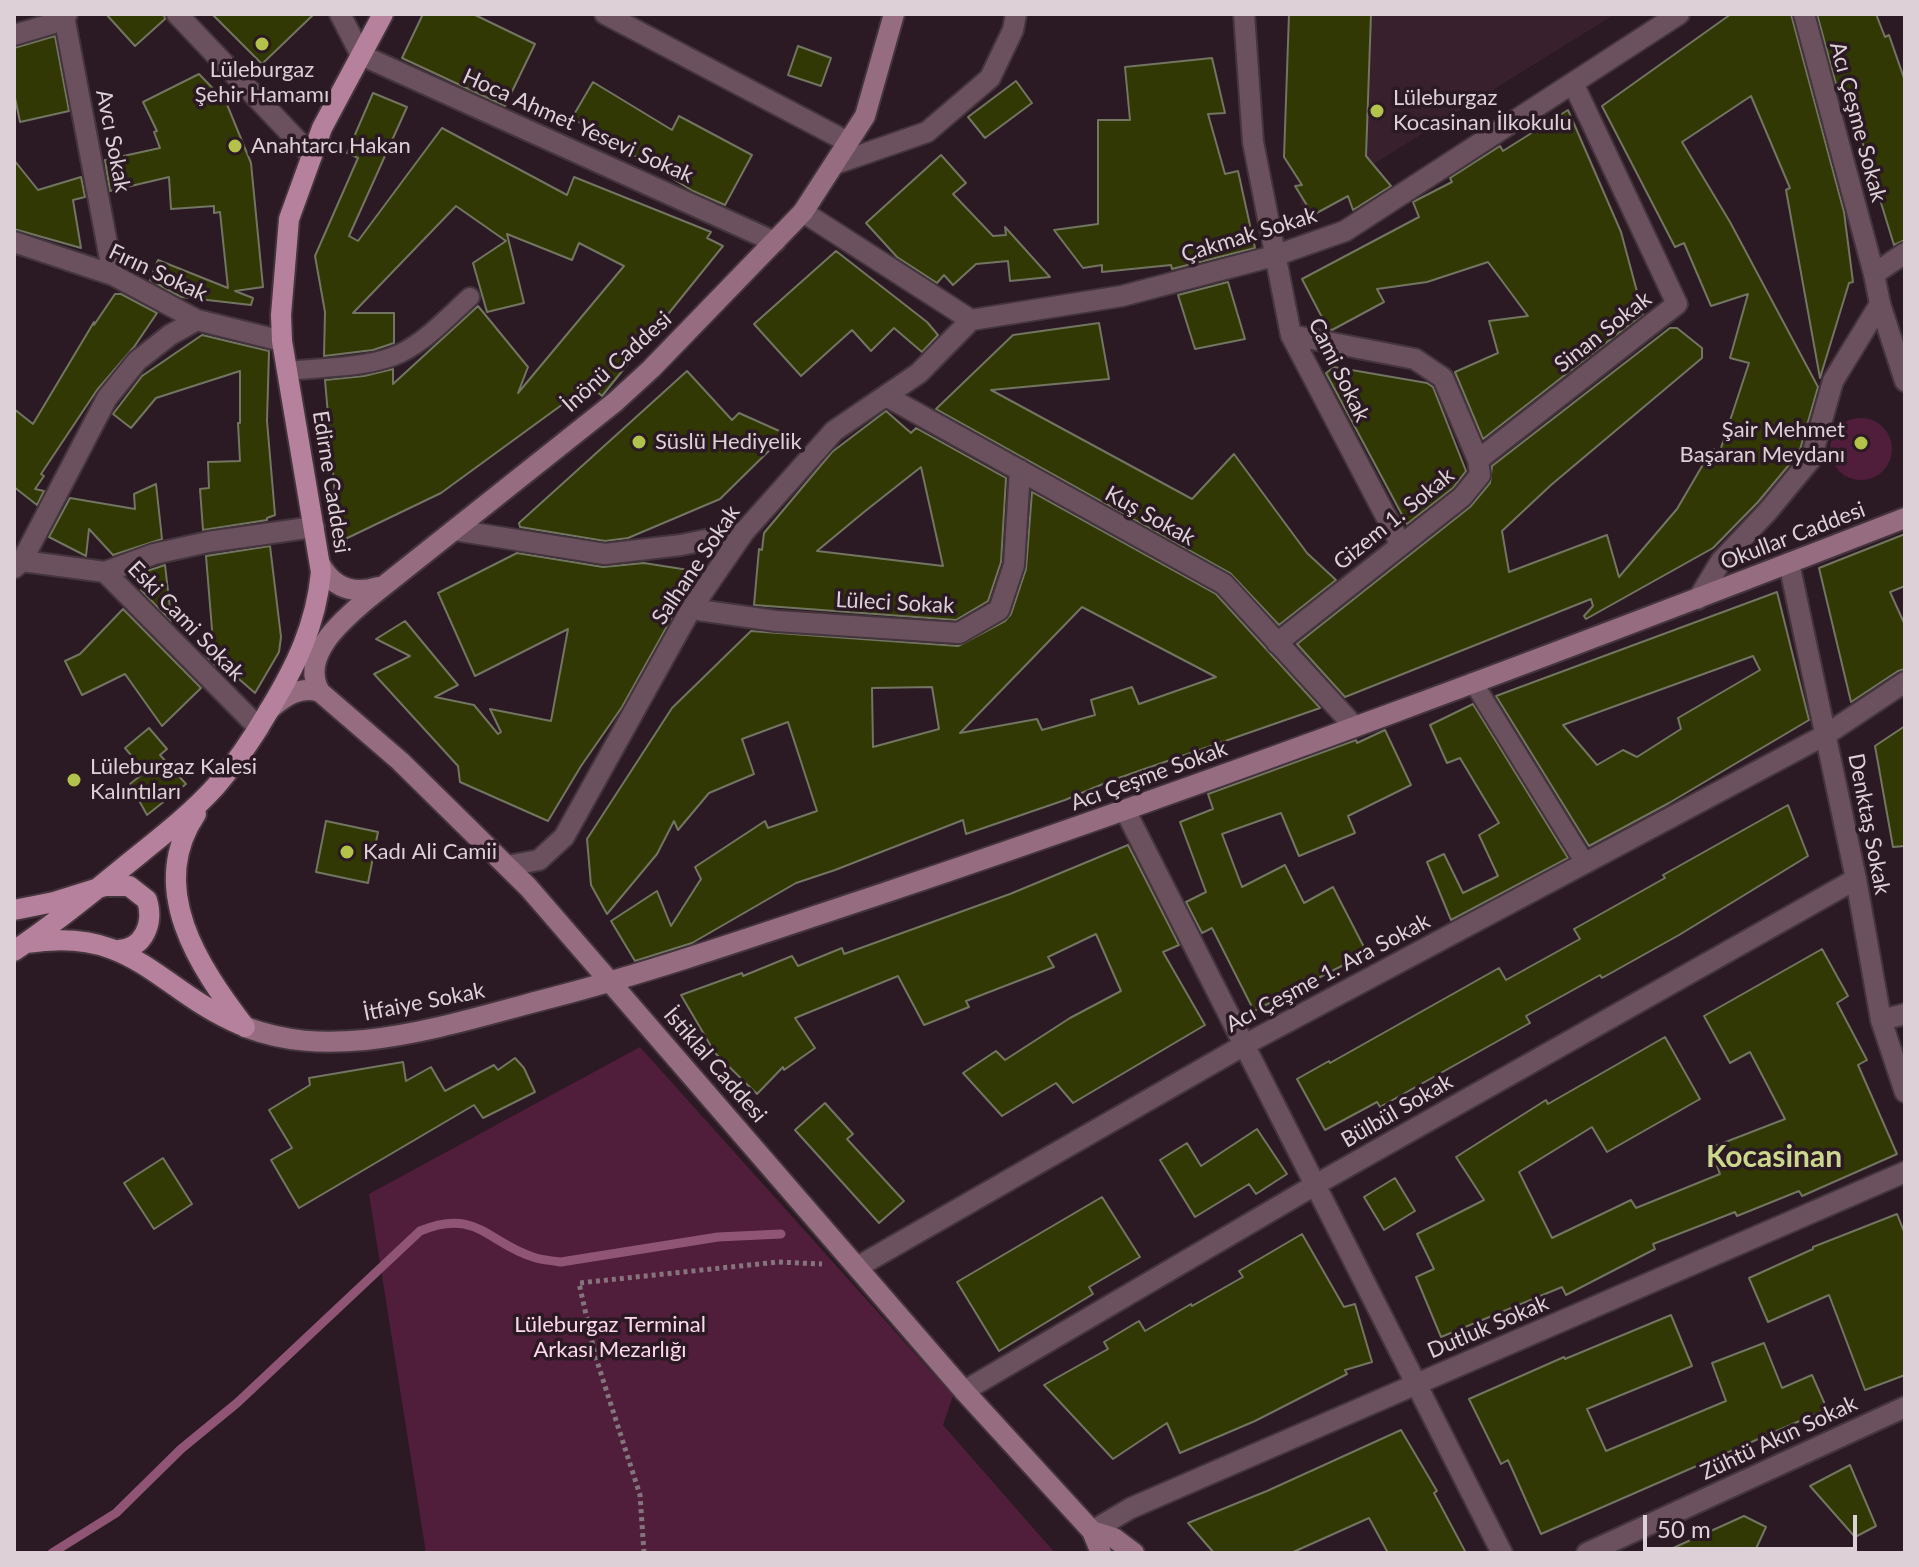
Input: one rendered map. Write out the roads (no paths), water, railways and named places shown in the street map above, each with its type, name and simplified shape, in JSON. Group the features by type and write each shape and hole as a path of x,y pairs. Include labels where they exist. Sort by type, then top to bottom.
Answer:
{"main road":[{"name":"Edirne Caddesi","path":"18,946 98,888 186,816 217,785 259,728 297,664 307,640 316,609 320,564 282,341 281,315 289,219 322,128 383,14"},
{"name":"İnönü Caddesi","path":"320,692 314,671 321,650 341,622 615,402 662,358 803,212 865,116 894,14"},
{"name":"Okullar Caddesi","path":"1698,599 1905,518"},
{"path":"320,564 331,580 346,590 365,591 385,584"},
{"name":"Acı Çeşme Sokak","path":"612,983 1126,812 1698,599"},
{"path":"270,709 301,690 320,692"},
{"name":"İstiklal Caddesi","path":"320,692 400,761 507,866 579,943 964,1391 1092,1531 1101,1553"},
{"path":"217,785 183,837 176,858 177,898 186,933 199,961 245,1027"},
{"path":"14,910 64,900 98,888 118,884 129,886 144,896 149,906 150,922 140,941 129,949 118,950"},
{"name":"İtfaiye Sokak","path":"18,946 46,940 76,941 118,950 151,968 206,1008 245,1027 281,1039 305,1042 368,1039 419,1031 612,983"},
{"path":"561,995 576,978 579,943"},
{"name":"İstiklal Caddesi","path":"1092,1531 1114,1538 1134,1553"}],"street":[{"path":"177,14 312,156"},
{"path":"340,14 361,55"},
{"path":"605,14 848,142"},
{"path":"835,164 927,132 990,78 1013,30 1016,14"},
{"name":"Cami Sokak","path":"1244,14 1253,142 1291,335 1401,545"},
{"name":"Çakmak Sokak","path":"971,320 1122,296 1274,256 1345,231 1679,14"},
{"name":"Acı Çeşme Sokak","path":"1804,14 1880,304 1905,381"},
{"path":"14,35 51,24 66,15"},
{"name":"Avcı Sokak","path":"66,15 113,275"},
{"name":"Hoca Ahmet Yesevi Sokak","path":"361,55 775,242"},
{"name":"Sinan Sokak","path":"1478,460 1677,304 1573,83"},
{"path":"803,212 971,320"},
{"name":"Fırın Sokak","path":"14,242 113,275 197,320 282,341"},
{"path":"1874,274 1905,253"},
{"path":"1698,599 1721,561 1811,459 1833,381 1880,304"},
{"path":"18,565 107,398 137,361 170,335 197,320"},
{"name":"Salhane Sokak","path":"507,866 539,860 564,837 691,609 744,532 834,431 919,373 971,320"},
{"name":"Gizem 1. Sokak","path":"1277,643 1474,486 1480,475 1478,460 1443,378 1429,366 1415,359 1291,335"},
{"name":"Kuş Sokak","path":"886,396 1224,584 1354,726"},
{"name":"Lüleci Sokak","path":"691,609 776,621 959,633 999,610 1014,565 1020,470"},
{"path":"105,572 154,554 208,542 314,527"},
{"path":"454,530 605,554 681,545 744,532"},
{"name":"Denktaş Sokak","path":"1789,563 1827,734 1881,1020 1905,1092"},
{"name":"Eski Cami Sokak","path":"18,565 105,572 259,728"},
{"name":"Acı Çeşme 1. Ara Sokak","path":"859,1266 1246,1044 1827,734 1905,682"},
{"path":"1126,812 1502,1553"},
{"name":"Bülbül Sokak","path":"964,1391 1315,1185 1856,879"},
{"path":"1881,1020 1905,1014"},
{"name":"Dutluk Sokak","path":"1092,1531 1131,1508 1905,1172"},
{"name":"Zühtü Akın Sokak","path":"1587,1553 1905,1407"}],"lane":[{"path":"289,371 393,357 417,343 470,297"},
{"path":"1473,682 1585,863"}],"waterway":[{"path":"52,1553 116,1513 181,1449 237,1403 420,1231 455,1223 469,1225 520,1252 561,1262 718,1237 781,1234"}],"place":[{"name":"Lüleburgaz Şehir Hamamı","path":"262,44"},
{"name":"Lüleburgaz Kocasinan İlkokulu","path":"1377,111"},
{"name":"Anahtarcı Hakan","path":"235,146"},
{"name":"Süslü Hediyelik","path":"639,442"},
{"name":"Şair Mehmet Başaran Meydanı","path":"1861,443"},
{"name":"Lüleburgaz Kalesi Kalıntıları","path":"74,780"},
{"name":"Kadı Ali Camii","path":"347,852"}],"district":[{"name":"Kocasinan","path":"1774,1157"}],"park label":[{"name":"Lüleburgaz Terminal Arkası Mezarlığı","path":"610,1338"}]}
